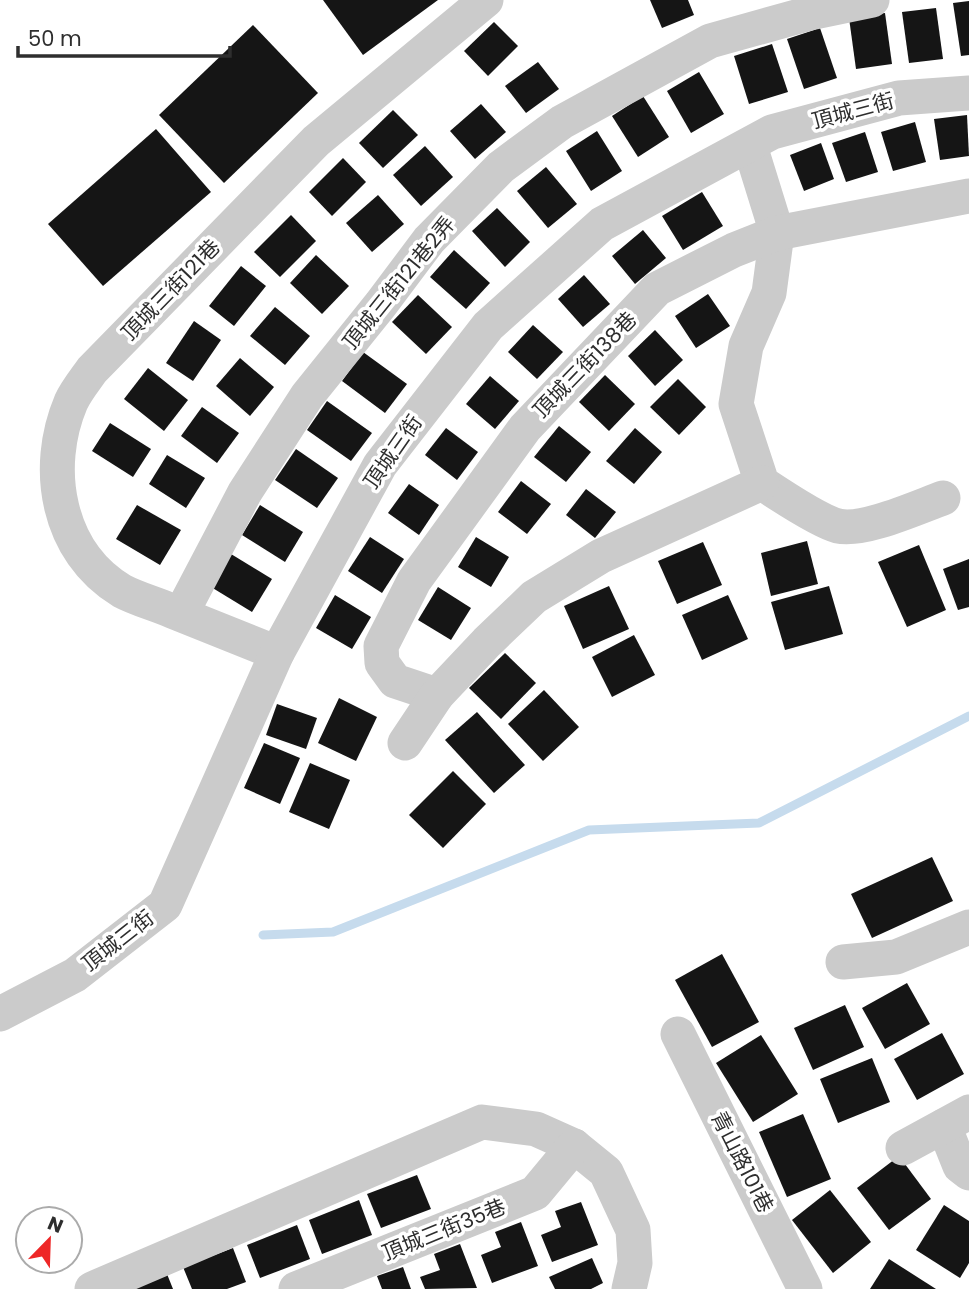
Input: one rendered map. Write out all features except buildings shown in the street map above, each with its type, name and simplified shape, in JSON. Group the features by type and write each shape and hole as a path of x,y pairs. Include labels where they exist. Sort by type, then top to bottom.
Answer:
{"lane":[{"name":"頂城三街121巷","path":"276,653 124,592 97,573 75,545 56,488 57,453 71,400 92,370 316,141 486,0"},
{"name":"頂城三街121巷2弄","path":"181,614 244,492 307,396 382,304 429,240 501,167 562,122 710,41 814,12 872,0"},
{"name":"頂城三街","path":"0,1014 75,975 165,905 276,653 380,465 488,326 602,225 772,132 899,98 969,93"},
{"path":"750,145 777,233 769,293 746,346 736,404 762,483 798,506 839,527 870,524 943,498"},
{"name":"頂城三街138巷","path":"437,695 395,681 382,663 381,646 414,581 525,428 657,289 734,250 777,233 969,196"},
{"path":"405,743 437,695 534,597 601,556 762,483"},
{"path":"843,962 896,957 969,927"},
{"name":"青山路101巷","path":"678,1034 806,1289"},
{"path":"903,1148 956,1119 960,1166 969,1173"},
{"path":"92,1289 482,1122 536,1129 574,1146 606,1172 633,1230 635,1263 629,1289"},
{"name":"頂城三街35巷","path":"296,1289 535,1193 574,1146"}],"waterway":[{"path":"263,935 333,932 589,830 759,823 969,716"}]}
